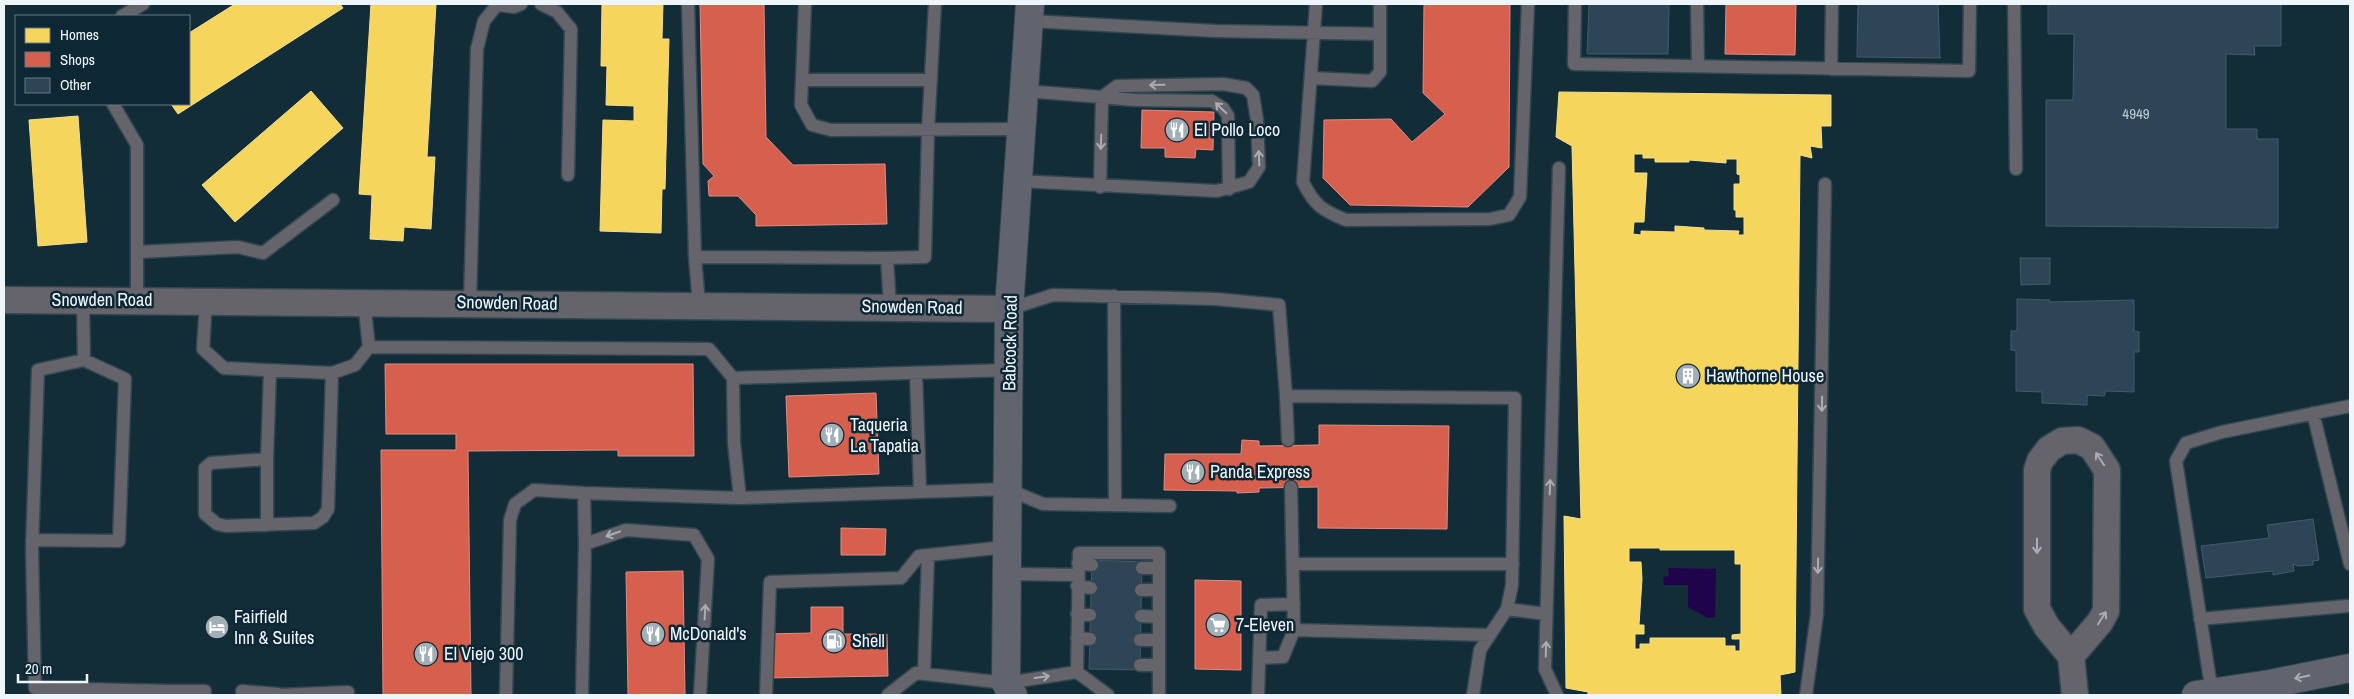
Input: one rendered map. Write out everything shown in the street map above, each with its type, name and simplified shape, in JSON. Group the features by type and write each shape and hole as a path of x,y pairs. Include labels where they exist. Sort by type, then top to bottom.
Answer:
{"main road":[{"name":"Babcock Road","path":"1005,691 1010,309 1030,13"},
{"path":"2204,694 2270,684 2350,668"}],"street":[{"name":"Snowden Road","path":"4,300 470,302 1010,309"},
{"path":"2071,656 2100,622 2106,611 2107,470 2092,447 2078,440 2062,441 2049,449 2040,461 2037,470 2037,609 2047,627 2071,656 2075,695"}],"lane":[{"path":"124,15 143,4"},
{"path":"470,302 477,49 484,21 497,5 514,7 521,4"},
{"path":"541,4 557,12 571,29 568,175"},
{"path":"688,4 695,256 699,305"},
{"path":"805,4 801,105 812,125 831,130 1022,129"},
{"path":"695,256 925,257 928,130 935,4"},
{"path":"1316,4 1304,182 1311,198 1328,213 1346,220 1490,219 1509,214 1520,197 1528,4"},
{"path":"1312,78 1372,80 1380,72 1380,4"},
{"path":"1575,4 1574,64 1969,71 1970,4"},
{"path":"1697,4 1698,66"},
{"path":"1831,68 1832,4"},
{"path":"2014,4 2016,169"},
{"path":"1030,13 1216,31 1380,34"},
{"path":"802,80 931,80"},
{"path":"1018,181 1100,187 1217,191 1249,182 1259,167 1257,120 1253,94 1246,88 1223,84 1117,86 1102,97"},
{"path":"1025,91 1134,100 1212,101 1223,108 1228,116 1229,189"},
{"path":"1100,187 1102,97"},
{"path":"114,105 137,146 138,300"},
{"path":"1557,695 1545,669 1559,168"},
{"path":"1806,695 1817,614 1824,320 1825,184"},
{"path":"138,252 238,247 263,253 333,200"},
{"path":"887,258 890,307"},
{"path":"1010,309 1053,295 1216,299 1279,305 1288,440"},
{"path":"1114,296 1115,505"},
{"path":"82,300 84,360"},
{"path":"206,300 203,349 224,368 332,373 355,365 369,347 364,302"},
{"path":"369,347 709,349 733,378 734,443 740,498"},
{"path":"32,540 119,541 125,379 84,360 38,370 32,540 35,688 172,693 205,691"},
{"path":"733,378 1009,370"},
{"path":"267,525 270,371"},
{"path":"267,459 211,462 205,468 205,514 216,524 226,526 314,523 323,517 328,509 332,373"},
{"path":"916,373 920,491"},
{"path":"1286,396 1515,398 1512,585 1507,610 1480,650 1473,695"},
{"path":"2204,694 2200,619 2176,461 2186,443 2222,432 2350,406"},
{"path":"2313,413 2350,564"},
{"path":"1260,658 1283,657 1294,630 1291,487"},
{"path":"506,695 510,520 516,504 534,490 740,498 1007,489 1044,504 1170,506"},
{"path":"582,695 585,544 584,492"},
{"path":"585,544 626,530 694,535 708,559 700,695"},
{"path":"766,695 770,582 901,578 919,556 1006,547"},
{"path":"1108,695 1081,667 1083,638 1077,614 1079,553 1159,553 1159,695"},
{"path":"924,674 928,555"},
{"path":"1293,564 1512,564"},
{"path":"1008,574 1078,575 1092,565"},
{"path":"1142,568 1159,568"},
{"path":"1078,575 1091,588"},
{"path":"1142,590 1159,590"},
{"path":"1258,695 1261,605 1294,604"},
{"path":"2200,619 2347,606"},
{"path":"1507,610 1546,614"},
{"path":"1077,614 1090,615"},
{"path":"1141,616 1159,617"},
{"path":"1294,630 1490,635"},
{"path":"1140,640 1159,640"},
{"path":"1140,665 1160,665"},
{"path":"888,695 916,673 1005,691 1081,667"},
{"path":"242,691 278,695 348,692"}],"shaded area":[{"path":"1668,568 1716,569 1715,617 1708,618 1688,607 1688,585 1664,585 1663,577 1669,576"}],"building: Homes":[{"path":"235,4 340,4 343,8 178,114 172,105 190,105 190,32"},
{"path":"371,4 436,4 427,157 435,157 431,229 404,227 403,241 370,239 372,195 359,194"},
{"path":"602,4 663,4 662,39 669,39 665,189 662,189 661,233 600,231 603,120 634,121 634,106 606,105 607,66 601,66"},
{"path":"311,91 343,128 235,222 202,185"},
{"name":"Hawthorne House","path":"1559,92 1831,95 1831,126 1821,126 1822,148 1810,146 1812,158 1800,155 1795,672 1780,675 1781,695 1588,695 1588,692 1566,688 1564,516 1581,519 1572,146 1556,137","holes":["1634,154 1643,154 1643,158 1655,158 1655,162 1689,162 1689,160 1726,163 1726,159 1737,159 1737,174 1740,175 1740,184 1734,184 1734,210 1736,210 1736,217 1744,217 1744,235 1738,235 1739,231 1704,230 1704,228 1675,226 1675,232 1641,231 1641,235 1633,234 1634,222 1644,222 1647,173 1634,173","1629,548 1735,550 1735,564 1741,564 1741,634 1732,635 1732,639 1740,639 1740,651 1735,651 1735,646 1725,646 1725,638 1650,638 1650,644 1640,644 1640,649 1635,649 1635,634 1644,634 1644,625 1639,625 1642,579 1641,562 1629,562"]},
{"path":"78,116 87,242 38,246 29,120"}],"building: Shops":[{"path":"700,4 764,4 766,137 793,165 885,164 887,224 756,226 756,215 738,196 709,196 708,181 714,176 703,164"},
{"path":"1424,4 1510,4 1509,167 1468,207 1350,205 1323,178 1324,120 1391,119 1412,142 1445,114 1423,93"},
{"path":"1726,4 1796,4 1795,55 1725,54"},
{"name":"El Pollo Loco","path":"1142,110 1214,112 1213,150 1196,149 1195,158 1165,157 1165,148 1141,148"},
{"path":"385,364 693,364 694,456 618,456 618,450 468,451 471,695 383,695 381,450 456,450 456,434 386,434"},
{"name":"Taqueria La Tapatia","path":"876,393 879,474 789,477 786,396"},
{"path":"1319,425 1449,426 1447,529 1318,528 1318,487 1259,488 1259,492 1237,493 1237,491 1164,490 1165,454 1241,454 1242,440 1259,441 1259,446 1319,445"},
{"path":"841,528 886,529 885,555 841,555"},
{"path":"683,571 685,695 628,695 626,572"},
{"name":"7-Eleven","path":"1195,580 1241,581 1241,670 1195,669"},
{"path":"811,607 843,607 843,634 887,634 888,676 766,678 765,634 811,633"}],"building: Other":[{"path":"1589,4 1669,4 1668,54 1587,54"},
{"path":"1858,4 1938,4 1940,58 1857,57"},
{"path":"2048,4 2281,4 2281,46 2254,46 2255,55 2226,54 2226,129 2257,129 2257,139 2278,139 2278,228 2046,226 2046,100 2073,100 2074,34 2048,34"},
{"path":"2020,258 2050,258 2050,284 2021,285"},
{"path":"2017,299 2050,300 2049,302 2134,300 2134,331 2139,332 2139,352 2134,352 2134,392 2106,391 2104,396 2087,395 2087,405 2042,403 2042,392 2016,391 2016,351 2011,350 2011,331 2017,331"},
{"path":"2313,519 2319,560 2313,561 2313,565 2298,566 2293,564 2294,571 2273,575 2273,571 2206,578 2201,546 2269,538 2267,525"},
{"path":"1092,560 1142,562 1140,670 1089,669"}],"place":[{"name":"El Pollo Loco","path":"1177,130"},
{"name":"Hawthorne House","path":"1688,376"},
{"name":"Taqueria La Tapatia","path":"832,435"},
{"name":"Panda Express","path":"1193,472"},
{"name":"7-Eleven","path":"1218,625"},
{"name":"Fairfield Inn & Suites","path":"217,627"},
{"name":"McDonald's","path":"653,634"},
{"name":"Shell","path":"834,641"},
{"name":"El Viejo 300","path":"426,654"}]}
